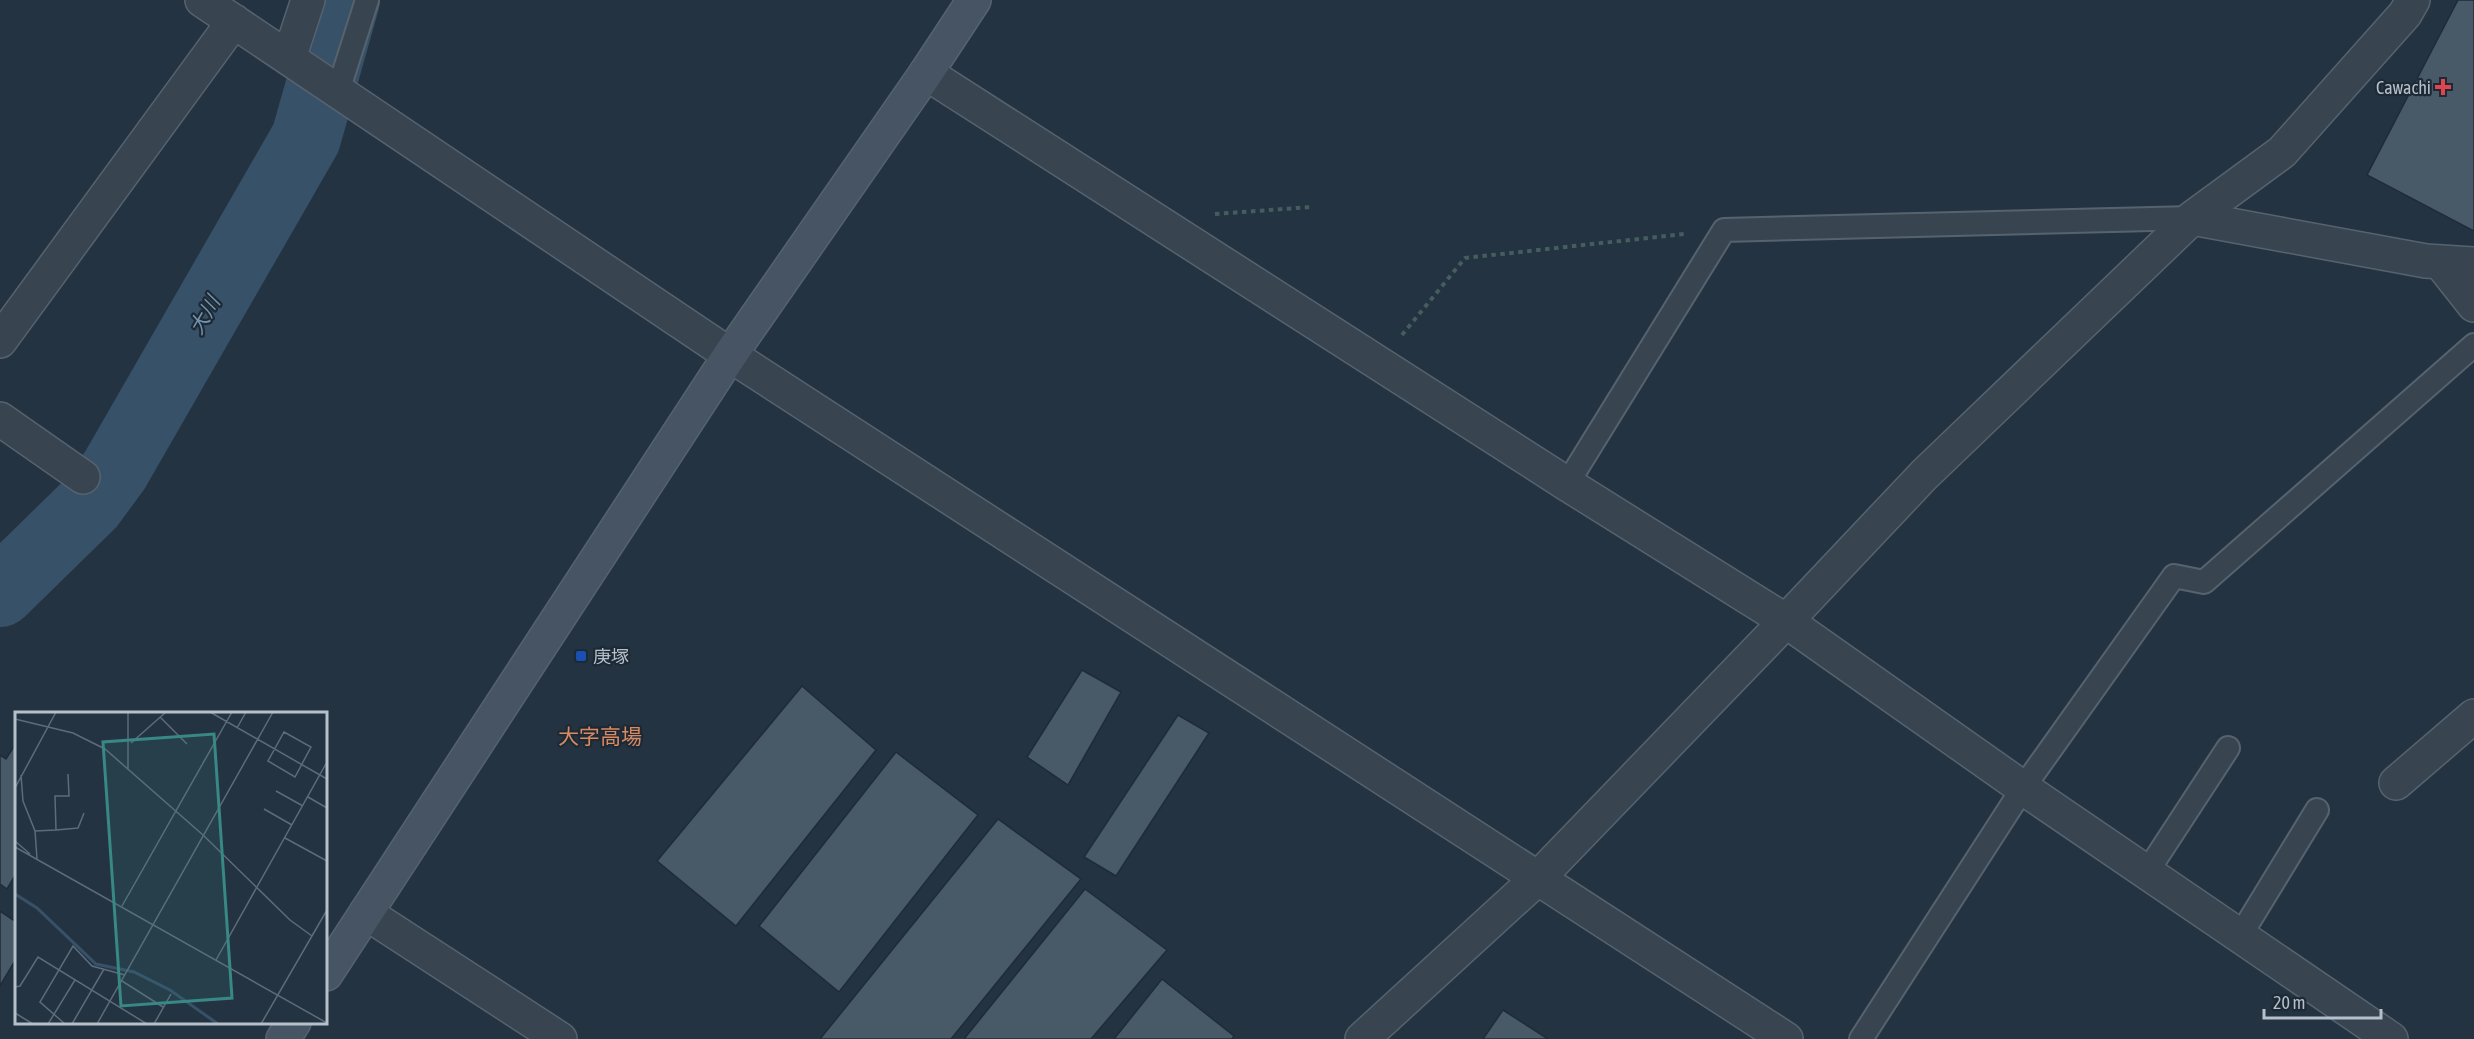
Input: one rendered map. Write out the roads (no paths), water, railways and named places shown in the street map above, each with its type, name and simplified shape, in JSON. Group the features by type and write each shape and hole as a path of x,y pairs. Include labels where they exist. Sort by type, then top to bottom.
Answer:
{"street":[{"path":"202,0 730,355 1786,1039"},
{"path":"289,58 308,0"},
{"path":"327,972 730,355 974,0"},
{"path":"1362,1039 1538,878 1924,475 2192,218 2282,152 2405,14 2413,0"},
{"path":"0,341 234,21"},
{"path":"926,73 1567,484 1786,621 2023,788 2391,1039"},
{"path":"2192,218 2440,262 2474,264"},
{"path":"2440,262 2474,305"},
{"path":"0,419 83,477"},
{"path":"2396,783 2474,716"},
{"path":"366,913 560,1039"},
{"path":"283,1039 293,1024"}],"lane":[{"path":"338,92 367,0"},
{"path":"1567,484 1724,230 2192,218"},
{"path":"1861,1039 2023,788 2174,576 2204,582 2474,345"},
{"path":"2147,872 2228,748"},
{"path":"2240,936 2317,810"}],"waterway":[{"name":"大川","path":"0,592 90,504 115,470 306,138 345,0"}],"place":[{"name":"Cawachi","path":"2443,87"},
{"name":"庚塚","path":"581,656"}],"district":[{"name":"大字高場","path":"600,736"}]}
